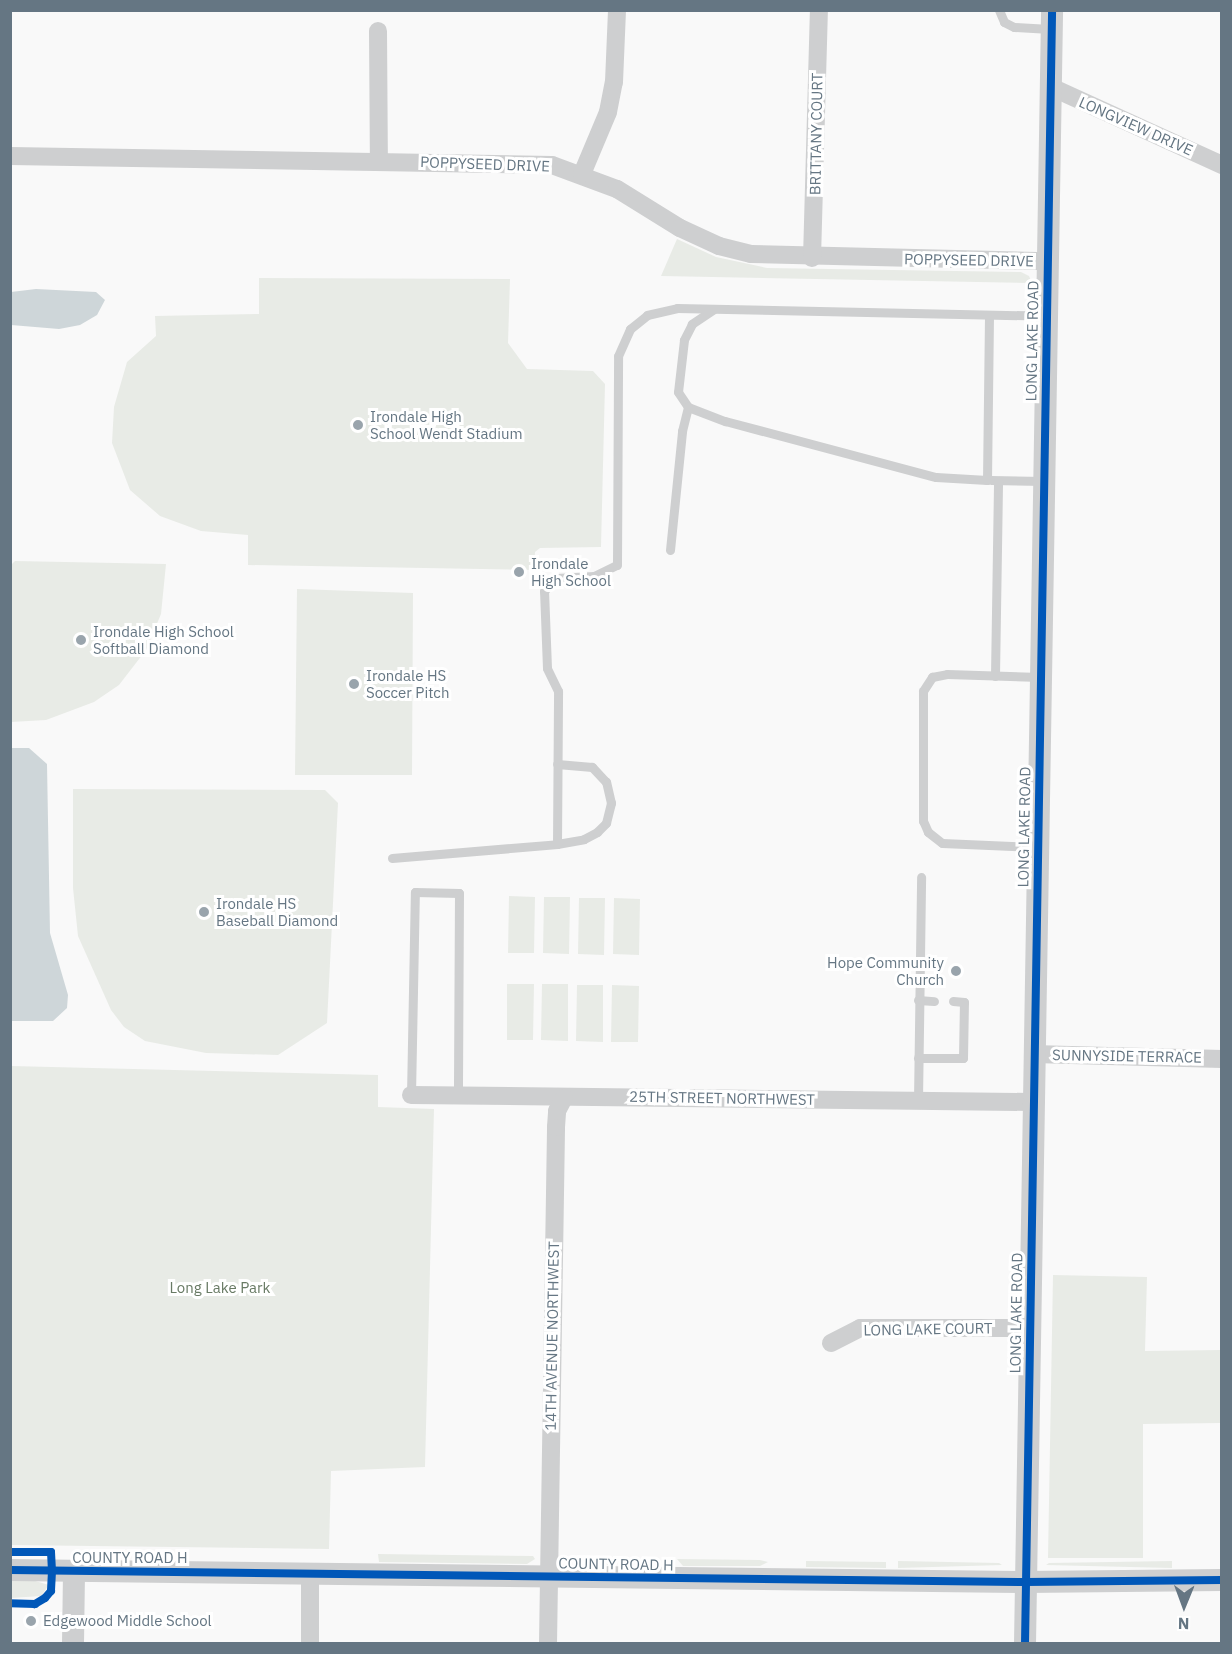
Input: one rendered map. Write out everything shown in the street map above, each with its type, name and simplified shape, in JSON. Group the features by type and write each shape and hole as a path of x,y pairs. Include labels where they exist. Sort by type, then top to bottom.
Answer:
{"street":[{"path":"582,174 610,102 617,10"},
{"name":"BRITTANY COURT","path":"812,258 819,10"},
{"name":"LONG LAKE ROAD","path":"1024,1644 1052,20"},
{"path":"378,32 379,160"},
{"name":"LONGVIEW DRIVE","path":"1051,87 1221,165"},
{"name":"POPPYSEED DRIVE","path":"10,156 527,163 582,174 617,189 680,228 719,246 751,254 812,258 1047,261"},
{"name":"SUNNYSIDE TERRACE","path":"1033,1054 1221,1059"},
{"name":"25TH STREET NORTHWEST","path":"411,1095 1032,1102"},
{"name":"14TH AVENUE NORTHWEST","path":"548,1644 556,1127 564,1098"},
{"name":"LONG LAKE COURT","path":"831,1343 860,1328 1029,1328"},
{"name":"COUNTY ROAD H","path":"10,1570 1025,1582 1221,1580"},
{"path":"73,1644 74,1571"},
{"path":"310,1573 310,1644"}],"lane":[{"path":"999,10 1004,22 1014,27 1052,20"},
{"path":"557,843 558,691 547,668 544,591 556,578 594,576 617,565 618,356 630,329 647,315 677,308 1046,316"},
{"path":"714,308 692,324 684,340 678,392 688,407 725,421 936,477 1043,481"},
{"path":"987,480 989,315"},
{"path":"670,550 681,431 688,407"},
{"path":"995,676 998,481"},
{"path":"1037,847 942,843 934,839 923,821 923,691 932,677 946,674 1040,677"},
{"path":"392,858 557,843 584,839 597,832 606,823 611,803 606,782 592,767 557,764"},
{"path":"918,1101 921,877"},
{"path":"411,1095 415,892 459,892 458,1096"},
{"path":"918,1000 934,1001"},
{"path":"918,1058 963,1058 964,1002 953,1001"}],"green space":[{"path":"677,239 716,257 767,268 1021,272 1029,276 1032,283 661,276"},
{"name":"Irondale High School Wendt Stadium","path":"259,278 510,279 508,343 527,369 593,371 605,384 601,547 540,548 535,552 534,570 248,565 248,535 201,531 160,516 130,490 112,443 114,407 127,362 156,336 155,316 259,314"},
{"name":"Irondale High School Softball Diamond","path":"15,561 166,564 161,614 146,650 119,685 94,702 46,720 11,722 10,566"},
{"name":"Irondale HS Soccer Pitch","path":"297,589 413,593 412,775 295,775"},
{"name":"Irondale HS Baseball Diamond","path":"73,789 325,790 338,803 327,1023 278,1055 206,1053 145,1041 124,1027 111,1010 78,936 73,888"},
{"path":"509,896 535,897 534,953 508,953"},
{"path":"544,897 570,897 569,954 543,953"},
{"path":"579,898 605,898 604,955 578,954"},
{"path":"614,898 640,899 639,955 613,954"},
{"path":"507,984 534,984 533,1040 507,1040"},
{"path":"542,984 568,984 568,1041 541,1040"},
{"path":"577,985 603,985 603,1042 576,1041"},
{"path":"612,985 639,986 638,1042 611,1042"},
{"name":"Long Lake Park","path":"11,1066 378,1075 378,1107 434,1109 425,1467 331,1471 329,1549 11,1545"},
{"path":"1053,1275 1147,1277 1145,1351 1221,1350 1221,1423 1143,1424 1143,1558 1048,1558"},
{"path":"378,1554 533,1556 535,1559 527,1564 379,1562"},
{"path":"560,1557 617,1558 613,1565 568,1565"},
{"path":"677,1559 768,1562 760,1566 683,1566"},
{"path":"806,1561 886,1562 886,1568 806,1567"},
{"path":"898,1561 999,1563 1002,1565 898,1568"},
{"path":"1172,1561 1172,1568 1046,1565 1049,1563"},
{"path":"11,1581 35,1581 49,1585 41,1596 11,1598"}],"shaded area":[{"path":"36,289 96,292 105,300 97,315 80,325 59,329 11,325 11,292"},
{"path":"11,748 29,748 47,764 50,933 68,995 67,1008 53,1021 11,1021"}],"cycle path":[{"path":"1025,1644 1052,10"},
{"path":"10,1552 51,1552 52,1571 51,1591 45,1598 35,1604 10,1603"},
{"path":"10,1570 1025,1582 1222,1580"}],"place":[{"name":"Irondale High School Wendt Stadium","path":"358,425"},
{"name":"Irondale High School","path":"519,572"},
{"name":"Irondale High School Softball Diamond","path":"81,640"},
{"name":"Irondale HS Soccer Pitch","path":"354,684"},
{"name":"Irondale HS Baseball Diamond","path":"204,912"},
{"name":"Hope Community Church","path":"956,971"},
{"name":"Edgewood Middle School","path":"31,1621"}]}
